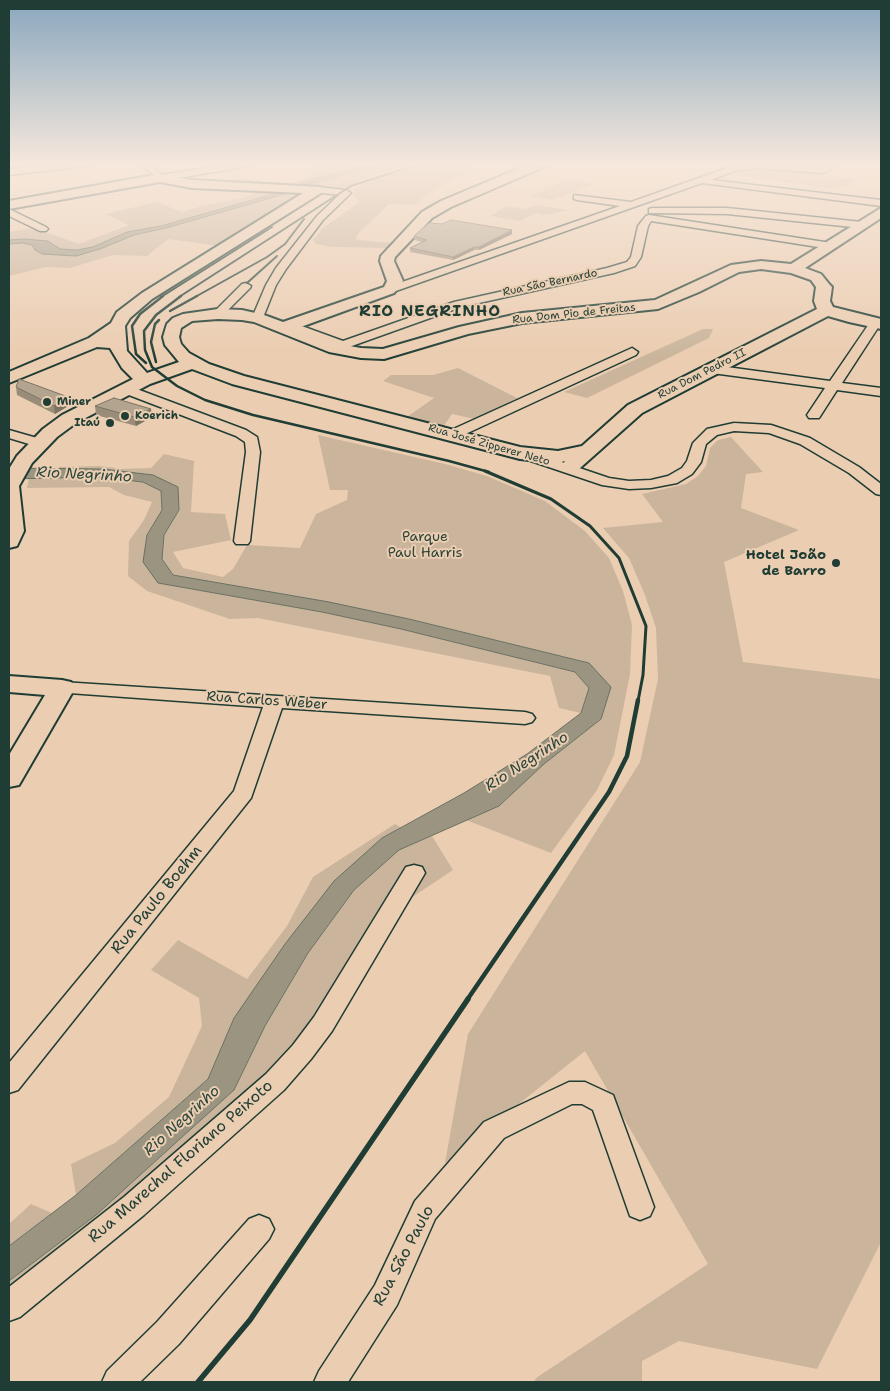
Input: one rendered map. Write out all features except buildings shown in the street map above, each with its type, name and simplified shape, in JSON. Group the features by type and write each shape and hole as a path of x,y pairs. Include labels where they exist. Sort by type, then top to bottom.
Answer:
{"main road":[{"path":"9,378 95,342 117,326 124,315 147,296 256,228"},
{"path":"286,327 389,290 395,281 387,261 388,256 415,228"},
{"path":"794,269 858,228"},
{"name":"Rua Dom Pio de Freitas","path":"258,318 339,347 374,354 393,353 456,332 522,318 658,304 742,266 761,265 794,269 807,273 822,282 825,290 823,306 827,310"},
{"path":"827,310 842,316 878,324"},
{"name":"Rua Dom Pedro II","path":"567,469 585,451 635,409 827,310"},
{"name":"Rua José Zipperer Neto","path":"258,318 218,314 189,317 178,321 173,327 171,337 173,345 177,352 192,363 238,380 454,434 520,453"},
{"path":"117,326 117,344 128,364 144,380"},
{"path":"95,342 117,344"},
{"path":"9,541 13,531 9,486 20,464 39,443 69,419 126,389 144,380 192,363"},
{"path":"520,453 558,457 585,451"},
{"name":"Rua Carlos Weber","path":"9,684 62,688"},
{"path":"9,778 62,688"}],"street":[{"path":"258,318 271,285 281,268 312,228"},
{"path":"389,290 566,228"},
{"name":"Rua São Bernardo","path":"339,347 458,304 610,271 631,264 636,257 643,228"},
{"name":"Rua São Bernardo","path":"713,228 831,246"},
{"path":"218,314 246,286"},
{"path":"814,415 833,385 878,324"},
{"path":"454,434 632,352"},
{"path":"712,369 881,392"},
{"path":"126,389 241,433 252,440 253,452 242,541"},
{"name":"Rua José Zipperer Neto","path":"520,453 607,482 629,485 651,484 672,480 686,471 694,462 700,443 712,432 750,426 778,430 806,441 854,470 881,491"},
{"path":"9,434 39,443"},
{"name":"Rua Carlos Weber","path":"62,688 525,718"},
{"name":"Rua Paulo Boehm","path":"9,1082 244,793 274,702"},
{"name":"Rua Marechal Floriano Peixoto","path":"9,1306 134,1206 274,1082 302,1052 323,1024 414,873"},
{"name":"Rua São Paulo","path":"330,1382 386,1295 425,1210 494,1130 569,1093 585,1093 604,1103 640,1207"},
{"path":"118,1382 168,1333 260,1229"}],"green space":[{"path":"34,228 79,244 121,228 150,228 127,232 93,247 77,250 9,240 9,232"},
{"path":"166,228 248,228 220,246 168,239 147,256 113,255 70,268 46,267 9,276 9,244 23,243 32,245 35,250 42,254 100,249 134,235"},
{"path":"323,228 364,228 357,235 356,240 392,243 388,248 332,247 316,244 313,240"},
{"path":"703,329 713,329 709,338 587,398 564,392"},
{"path":"458,368 517,398 475,419 452,414 443,427 407,417 434,398 383,381 391,375 433,375"},
{"name":"Parque Paul Harris","path":"318,435 445,464 487,476 545,501 585,531 609,558 623,591 632,625 630,674 614,755 597,790 551,853 466,820 499,806 544,764 601,719 589,663 409,619 173,575 162,559 164,535 179,510 178,487 103,469 58,469 59,467 99,466 121,469 151,468 164,454 194,461 191,512 225,514 231,540 173,552 183,568 223,577 233,569 247,545 300,548 316,514 347,500 348,490 330,490"},
{"path":"731,437 763,472 746,474 741,508 799,530 724,562 743,662 881,679 881,1242 817,1369 679,1341 642,1361 642,1382 534,1382 536,1378 708,1264 585,1051 445,1163 468,1034 640,762 658,679 656,628 645,595 629,558 603,528 663,522 642,494 686,484 698,476 706,466 710,448 718,440"},
{"path":"98,477 143,482 161,491 162,510 147,535 158,583 322,612 401,629 575,672 589,688 581,713 559,708 550,676 258,618 230,619 147,591 128,576 129,541 144,520 152,502 124,495 109,487 27,488 29,478"},
{"path":"395,824 402,828 382,838 234,1018 208,1079 76,1195 71,1164 115,1143 169,1097 202,1026 199,998 151,970 178,940 247,979 287,926 313,877"},
{"path":"432,836 453,870 390,912 323,1024 134,1206 9,1306 9,1281 96,1215 234,1090 265,1026 308,953 354,890 399,850"},
{"path":"31,1204 52,1213 9,1246 9,1224"}],"water":[{"path":"150,228 166,228 134,235 100,249 76,256 42,254 35,250 32,245 23,243 9,244 9,240 48,241 60,249 77,250 93,247 127,232"},
{"name":"Rio Negrinho","path":"9,468 103,469 153,475 178,487 179,510 164,535 162,559 173,575 329,602 409,619 589,663 611,687 601,719 544,764 499,806 399,850 354,890 308,953 265,1026 234,1090 96,1215 9,1281 9,1246 76,1195 208,1079 234,1018 285,944 334,881 382,838 464,793 527,754 581,713 589,688 575,672 401,629 322,612 158,583 143,562 147,535 162,510 161,491 143,482 98,477 9,479"}],"railway":[{"path":"161,297 271,228"},
{"path":"179,297 286,228"},
{"path":"195,297 267,257 285,244 297,228"},
{"path":"247,283 277,256"},
{"path":"146,363 136,354 132,326 140,314 163,296"},
{"path":"181,296 156,315 144,331 145,350 152,367 177,386 205,400 253,415 489,472"},
{"path":"170,311 197,296"},
{"path":"156,362 151,342 155,324 159,320"},
{"path":"485,471 551,499 590,526 619,558 646,626 643,675 638,701"},
{"path":"467,1000 609,792 627,756 638,700"},
{"path":"198,1382 250,1320 468,999"}],"place":[{"name":"Miner","path":"47,402"},
{"name":"Koerich","path":"125,416"},
{"name":"Itaú","path":"110,423"},
{"name":"Hotel João de Barro","path":"836,563"}],"district":[{"name":"RIO NEGRINHO","path":"430,312"}]}
